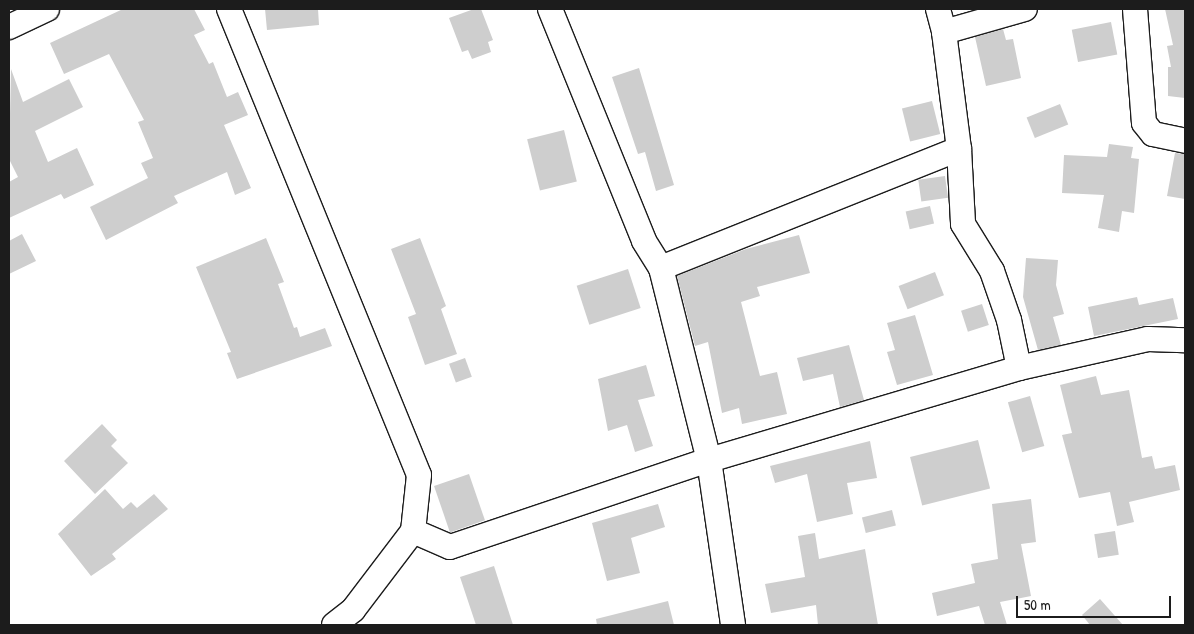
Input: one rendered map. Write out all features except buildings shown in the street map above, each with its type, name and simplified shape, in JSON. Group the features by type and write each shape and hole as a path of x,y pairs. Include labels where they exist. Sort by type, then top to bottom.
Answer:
{"street":[{"path":"9,27 47,9"},
{"path":"229,9 419,475 413,531 353,610 334,625"},
{"path":"550,9 644,241 661,268 709,460 733,625"},
{"path":"938,9 944,32 959,149 963,224 992,271 1009,320 1019,368"},
{"path":"944,32 1025,9"},
{"path":"1135,9 1144,123 1153,134 1185,141"},
{"path":"661,268 959,149"},
{"path":"413,531 450,547 709,460 1019,368 1148,339 1185,340"}]}
